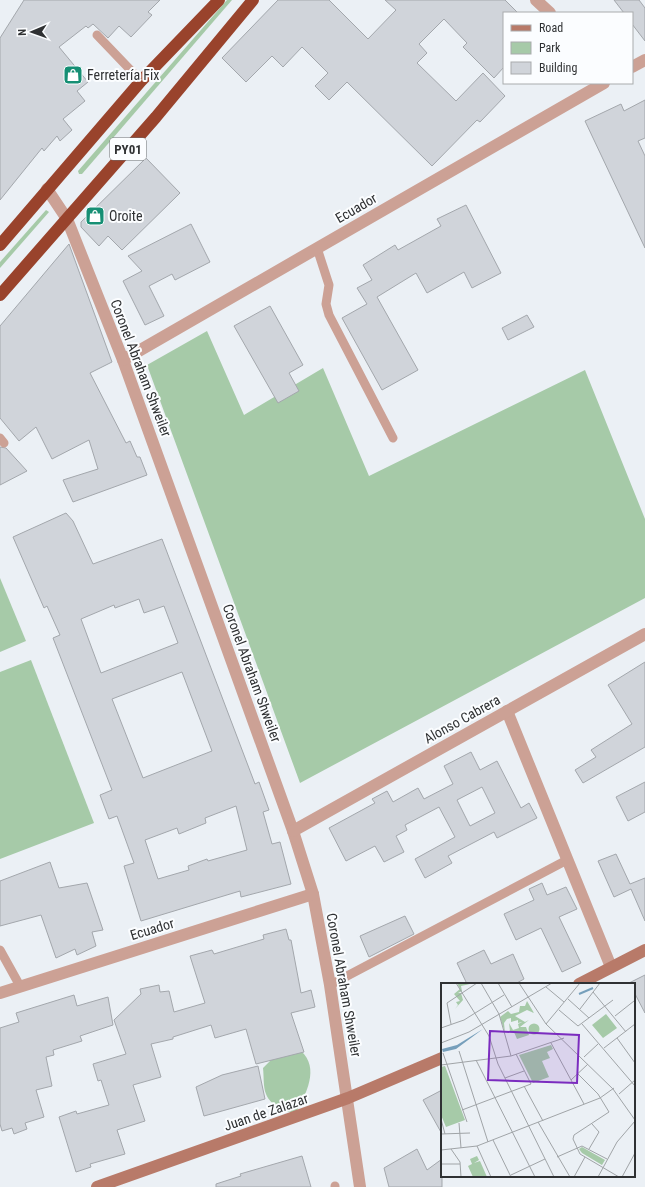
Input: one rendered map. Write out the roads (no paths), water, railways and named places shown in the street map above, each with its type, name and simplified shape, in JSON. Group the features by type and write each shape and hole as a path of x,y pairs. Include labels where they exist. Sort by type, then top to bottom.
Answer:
{"highway":[{"name":"PY01","path":"0,245 141,81 219,0"},
{"name":"PY01","path":"0,295 156,117 253,0"}],"street":[{"path":"536,0 549,12"},
{"path":"633,66 645,60"},
{"name":"Ecuador","path":"123,360 602,84"},
{"name":"Coronel Abraham Shweiler","path":"47,189 67,219 123,360 293,831 313,894 330,985 348,1098 360,1187"},
{"name":"Alonso Cabrera","path":"293,831 645,634"},
{"path":"507,711 611,967"},
{"name":"Ecuador","path":"0,993 313,894"},
{"path":"581,983 645,950"},
{"name":"Juan de Zalazar","path":"97,1187 348,1098 441,1058"}],"lane":[{"path":"97,35 141,81"},
{"path":"317,248 329,285 326,304 329,315 393,438"},
{"path":"330,985 567,860"},
{"path":"0,950 20,986"}],"place":[{"name":"Ferretería Fix","path":"73,75"},
{"name":"Oroite","path":"95,216"}]}
